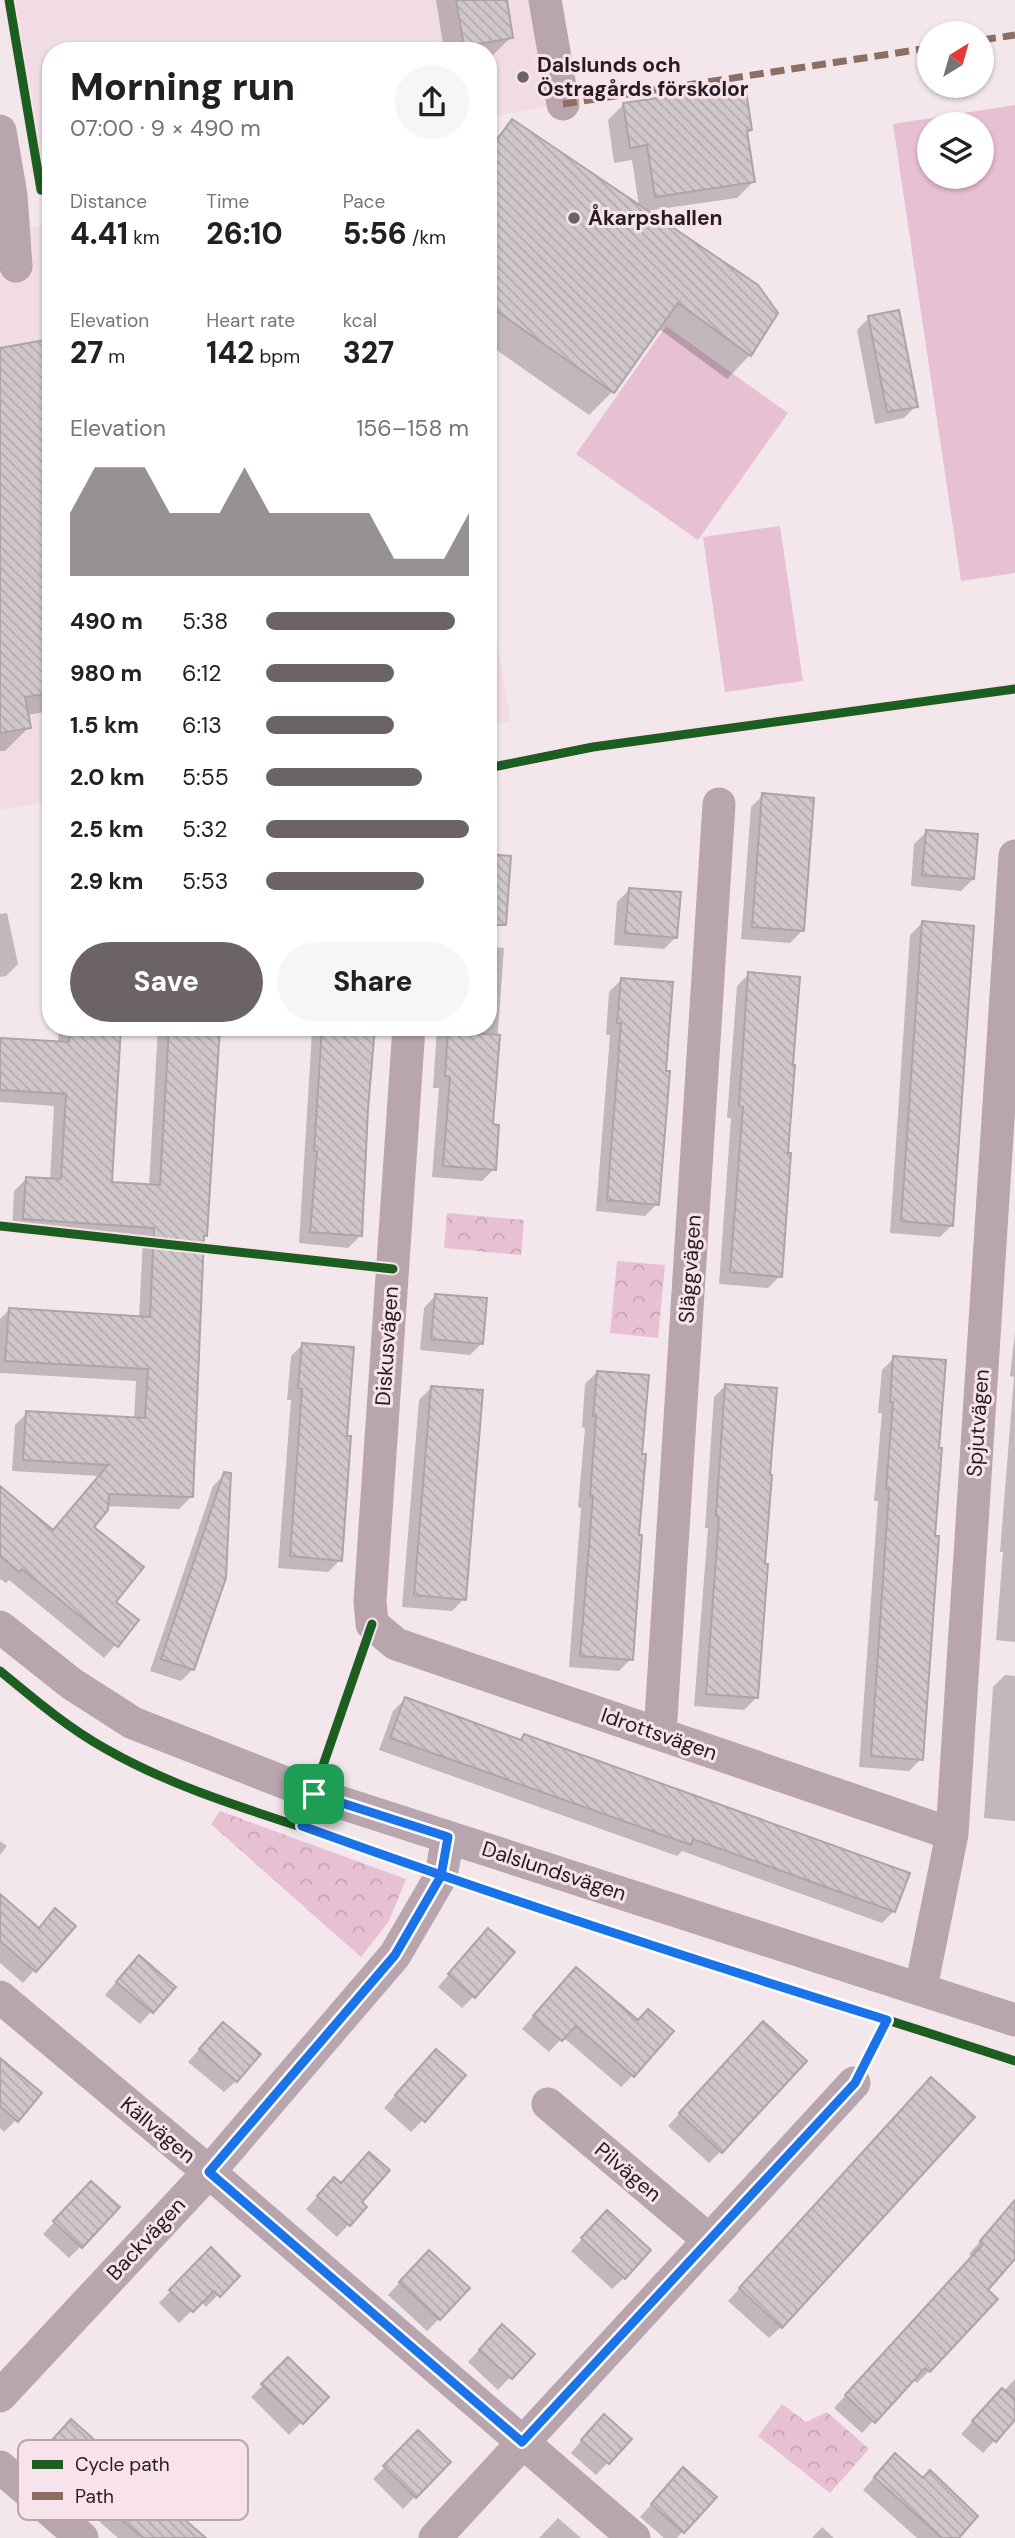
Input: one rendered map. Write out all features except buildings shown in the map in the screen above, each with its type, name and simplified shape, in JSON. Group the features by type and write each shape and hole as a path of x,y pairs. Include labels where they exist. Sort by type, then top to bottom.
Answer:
{"street":[{"path":"545,0 563,104"},
{"path":"0,131 11,195 16,266"},
{"name":"Släggvägen","path":"660,1734 719,804"},
{"name":"Spjutvägen","path":"921,1988 951,1834 1015,856"},
{"name":"Diskusvägen","path":"372,1624 370,1601 408,1036"},
{"name":"Idrottsvägen","path":"372,1624 396,1644 951,1834"},
{"name":"Dalslundsvägen","path":"0,1627 72,1684 133,1723 314,1794 1015,2020"},
{"name":"Backvägen","path":"0,2396 209,2172 395,1955 441,1876 448,1837"},
{"name":"Källvägen","path":"0,1997 209,2172 634,2538"},
{"path":"435,2538 855,2083"},
{"name":"Pilvägen","path":"548,2104 709,2240"},
{"path":"0,2467 18,2483"},
{"path":"61,2520 82,2538"}],"shaded area":[{"name":"Dalslunds och Östragårds förskolor","path":"9,0 545,0 563,104 497,115 497,42 42,42 41,190"},
{"path":"42,226 42,803 0,810 0,233"},
{"path":"497,643 511,722 497,724"}],"green space":[{"path":"1015,105 1015,573 961,581 893,124 917,120 917,189 994,189 994,112 970,112"},
{"path":"666,326 788,413 698,540 576,454"},
{"path":"780,526 803,681 725,692 703,537"},
{"path":"447,1213 524,1220 521,1255 444,1248"},
{"path":"617,1261 665,1265 658,1338 610,1333"},
{"path":"220,1811 406,1879 389,1921 361,1957 211,1824"},
{"path":"782,2404 806,2422 827,2412 869,2449 830,2493 758,2436"}],"marked path":[{"path":"994,38 1015,35"},
{"path":"563,104 917,50"}],"cycle path":[{"path":"9,0 41,190"},
{"path":"497,766 593,747 1015,689"},
{"path":"0,1226 393,1269"},
{"path":"302,1826 372,1624"},
{"path":"0,1671 51,1713 92,1741 137,1766 203,1793 532,1906 1015,2061"}],"place":[{"name":"Dalslunds och Östragårds förskolor","path":"523,77"},
{"name":"Åkarpshallen","path":"574,218"}],"route":[{"path":"314,1794 302,1826 441,1876 701,1963 887,2020 855,2083 522,2442 209,2172 395,1955 441,1876 448,1837 314,1794"}]}
